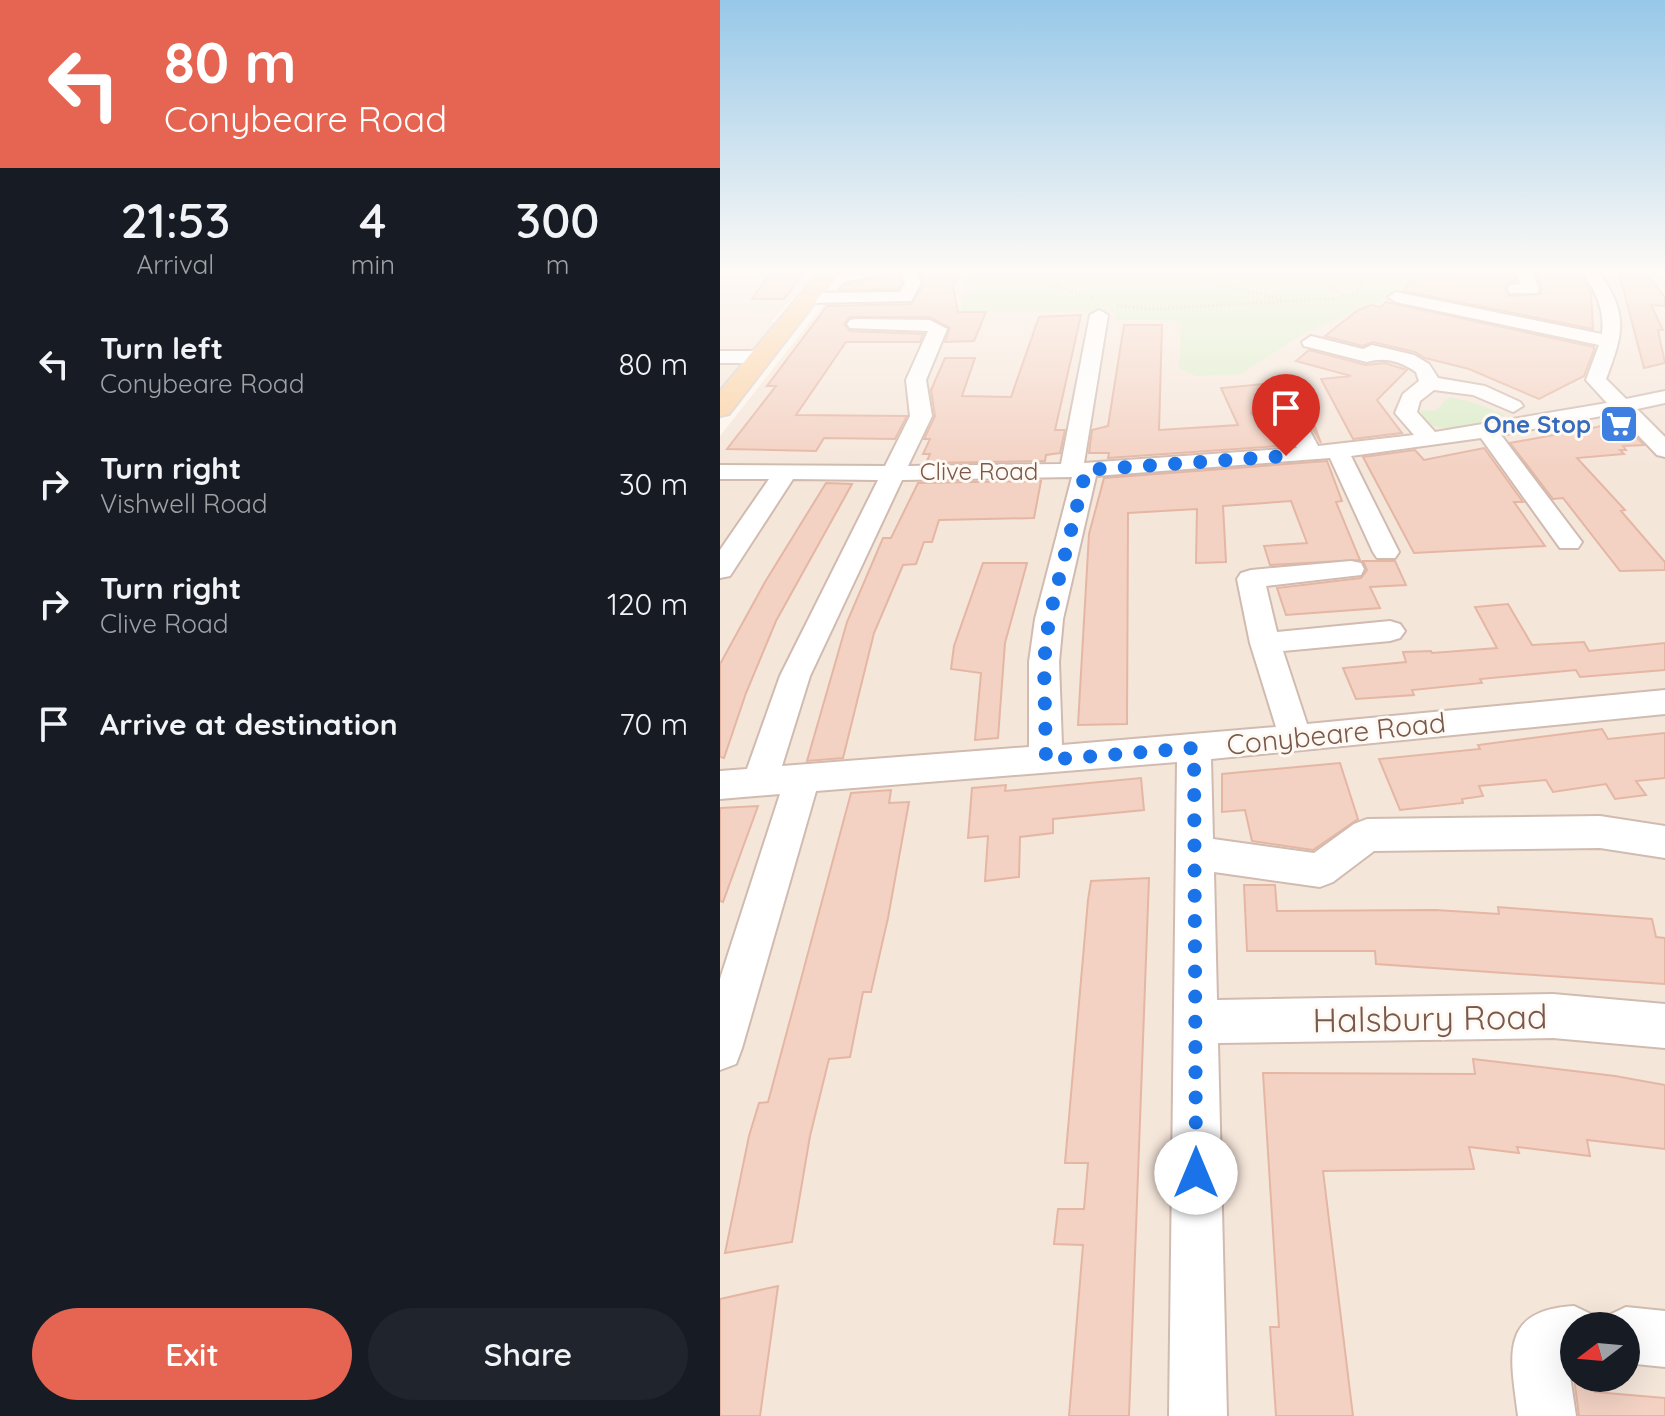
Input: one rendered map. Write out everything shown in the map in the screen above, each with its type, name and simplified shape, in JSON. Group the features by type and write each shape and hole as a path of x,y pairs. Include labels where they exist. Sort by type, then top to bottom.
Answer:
{"main road":[{"path":"720,408 780,335"}],"street":[{"path":"760,781 795,676 921,416 916,380 935,335"},
{"path":"1046,760 1044,662 1049,619 1079,470 1097,335"},
{"path":"1579,335 1612,342"},
{"path":"1612,335 1596,380 1665,450"},
{"path":"1311,342 1370,348 1420,365 1440,384 1478,390 1513,406"},
{"path":"720,357 763,357"},
{"path":"1430,440 1412,422 1406,405 1440,384"},
{"path":"1561,399 1599,385"},
{"name":"Clive Road","path":"720,472 1079,470 1338,452 1487,431 1665,397"},
{"path":"1264,411 1283,410 1302,419 1311,454"},
{"path":"1487,431 1569,542"},
{"path":"1338,452 1386,552"},
{"path":"720,570 786,472"},
{"path":"1295,736 1265,643 1251,579 1351,569"},
{"path":"1265,643 1390,631"},
{"name":"Conybeare Road","path":"720,785 1194,748 1665,702"},
{"path":"1194,748 1198,1416"},
{"path":"720,1048 802,779"},
{"path":"1194,853 1320,870 1367,835 1600,832 1665,842"},
{"name":"Halsbury Road","path":"1195,1022 1553,1016 1665,1026"},
{"path":"1547,1416 1538,1351 1551,1335 1560,1335"},
{"path":"1640,1336 1665,1339"}],"shaded area":[{"path":"720,335 767,335 720,391"},
{"path":"800,335 1249,335 1283,342 1299,335 1665,335 1665,1416 720,1416 720,436"}],"green space":[{"path":"1181,335 1301,335 1241,374 1196,376 1180,369"},
{"path":"1449,397 1506,415 1458,428 1434,426 1426,420 1421,410 1435,411"}],"building":[{"path":"805,335 923,335 920,342 846,342 796,415 907,416 895,439 824,438 816,451 727,449 776,386 767,386"},
{"path":"947,335 976,335 974,341 945,342"},
{"path":"1033,335 1076,335 1055,430 1065,430 1060,453 1046,455 1045,461 926,463 930,454 923,454 930,439 924,439 935,416 931,390 945,358 975,358 962,396 1011,397"},
{"path":"1122,335 1162,335 1159,430 1238,425 1221,388 1298,381 1321,443 1307,419 1292,404 1257,404 1251,413 1257,418 1276,420 1292,445 1108,458 1109,453 1089,453 1092,430 1108,426"},
{"path":"1539,335 1594,347 1594,350 1584,376 1539,399 1469,369 1425,358 1415,352 1373,342 1363,346 1325,336"},
{"path":"1635,335 1659,335 1665,363 1644,368"},
{"path":"1309,350 1366,365 1385,363 1407,370 1377,400 1402,433 1353,439 1321,379 1351,376 1296,361"},
{"path":"1620,420 1644,445 1623,446 1626,450 1620,450 1624,454 1577,458 1625,510 1621,511 1665,562 1665,570 1620,571 1563,498 1553,499 1510,443"},
{"path":"1484,448 1523,502 1514,502 1545,546 1414,553 1363,457 1415,450 1424,460"},
{"path":"1327,461 1342,501 1336,502 1360,560 1270,565 1264,546 1307,543 1291,501 1223,506 1226,562 1196,563 1197,509 1128,513 1127,724 1078,725 1089,534 1104,478"},
{"path":"1041,481 1034,518 939,520 932,542 924,542 916,564 903,565 874,633 843,758 807,761 847,622 883,538 891,538 918,483"},
{"path":"826,483 852,484 776,621 746,693 724,758 720,757 720,664 765,582"},
{"path":"1363,561 1395,561 1406,585 1370,587 1380,608 1286,615 1277,588 1361,578 1367,570"},
{"path":"983,563 1027,563 1005,643 998,738 975,740 981,673 951,669 954,646"},
{"path":"1508,604 1532,645 1584,642 1589,651 1665,643 1665,670 1580,677 1576,670 1480,679 1482,683 1412,690 1414,695 1356,699 1343,668 1406,662 1403,652 1497,648 1475,607"},
{"path":"1602,729 1608,739 1665,733 1665,778 1636,781 1646,795 1615,799 1606,784 1553,792 1546,780 1479,786 1483,796 1462,799 1463,803 1400,810 1379,759 1480,749 1478,745"},
{"path":"1340,763 1358,819 1313,850 1252,841 1245,810 1222,812 1222,774"},
{"path":"1141,778 1144,810 1053,819 1053,833 1020,837 1019,877 985,881 988,836 968,838 972,788 1006,785 1005,791"},
{"path":"891,790 889,803 909,802 888,918 871,992 863,992 850,1057 829,1059 810,1136 792,1242 725,1253 749,1136 759,1103 768,1102 851,793"},
{"path":"758,806 723,902 720,901 720,808"},
{"path":"1149,878 1129,1416 1069,1416 1083,1245 1054,1244 1058,1209 1084,1209 1088,1163 1065,1163 1088,900 1091,881"},
{"path":"1244,885 1275,885 1277,911 1436,910 1499,914 1498,907 1652,919 1656,937 1665,938 1665,984 1376,964 1375,951 1247,951"},
{"path":"1473,1059 1665,1085 1665,1149 1587,1140 1590,1156 1517,1147 1519,1153 1469,1147 1474,1169 1323,1171 1353,1416 1276,1416 1270,1327 1279,1327 1263,1073 1475,1074"},
{"path":"778,1286 760,1416 720,1416 720,1299"},
{"path":"1576,1392 1665,1398 1665,1416 1579,1416"}],"place":[{"name":"One Stop","path":"1619,424"}],"route":[{"path":"1196,1173 1194,748 1046,760 1044,662 1049,619 1086,470 1286,456"}]}
